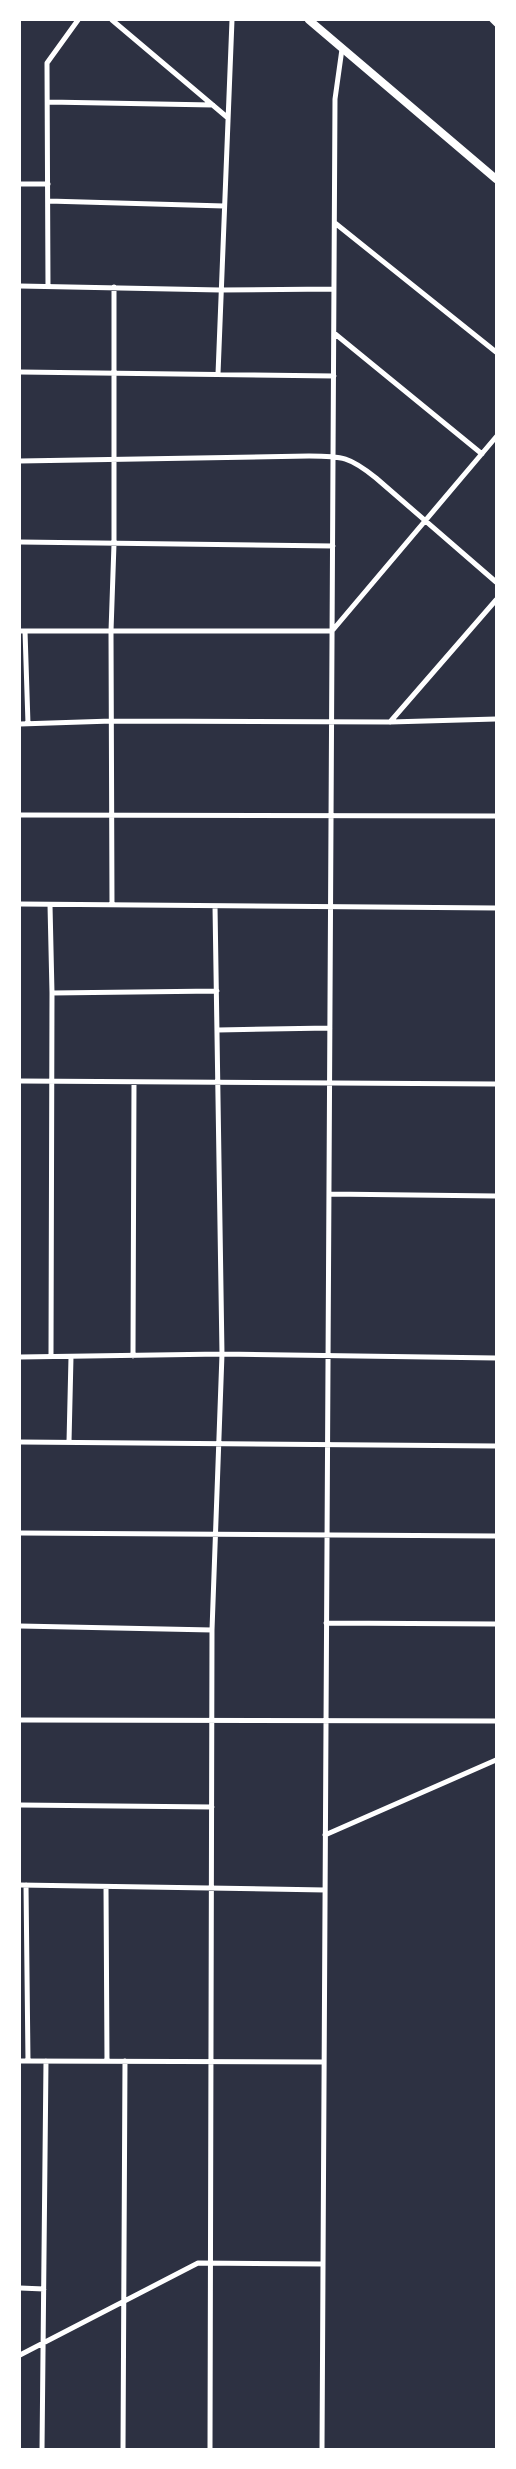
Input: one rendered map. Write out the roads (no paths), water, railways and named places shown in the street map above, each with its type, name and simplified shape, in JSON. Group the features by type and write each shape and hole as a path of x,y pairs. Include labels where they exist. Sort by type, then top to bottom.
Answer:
{"main road":[{"path":"309,20 496,179"}],"street":[{"path":"48,287 47,63 78,20"},
{"path":"112,20 228,118"},
{"path":"218,374 232,20"},
{"path":"492,20 496,24"},
{"path":"322,2450 335,99 342,49"},
{"path":"48,102 213,105"},
{"path":"20,184 48,184"},
{"path":"48,201 224,206"},
{"path":"335,223 496,352"},
{"path":"20,286 220,290 334,289"},
{"path":"112,905 111,631 114,544 114,287"},
{"path":"334,333 482,454"},
{"path":"20,372 334,376"},
{"path":"28,724 22,631 332,631 496,437"},
{"path":"20,461 333,456 357,463 496,582"},
{"path":"20,542 333,546"},
{"path":"390,722 496,600"},
{"path":"20,724 112,721 390,722 496,719"},
{"path":"20,815 496,816"},
{"path":"20,904 496,908"},
{"path":"50,904 52,993 51,1357"},
{"path":"210,2450 212,1630 222,1354 215,906"},
{"path":"52,993 217,991"},
{"path":"218,1030 330,1028"},
{"path":"20,1081 496,1084"},
{"path":"133,1356 134,1082"},
{"path":"329,1194 496,1196"},
{"path":"20,1357 222,1354 496,1358"},
{"path":"69,1442 71,1357"},
{"path":"20,1442 496,1446"},
{"path":"20,1533 496,1536"},
{"path":"326,1623 496,1624"},
{"path":"20,1626 212,1630"},
{"path":"20,1720 496,1721"},
{"path":"325,1835 496,1760"},
{"path":"20,1804 212,1806"},
{"path":"28,2061 23,1885 325,1890"},
{"path":"106,1887 107,2061"},
{"path":"20,2061 324,2062"},
{"path":"42,2450 46,2061"},
{"path":"123,2450 125,2061"},
{"path":"20,2355 198,2263 323,2264"},
{"path":"20,2288 44,2289"}]}
